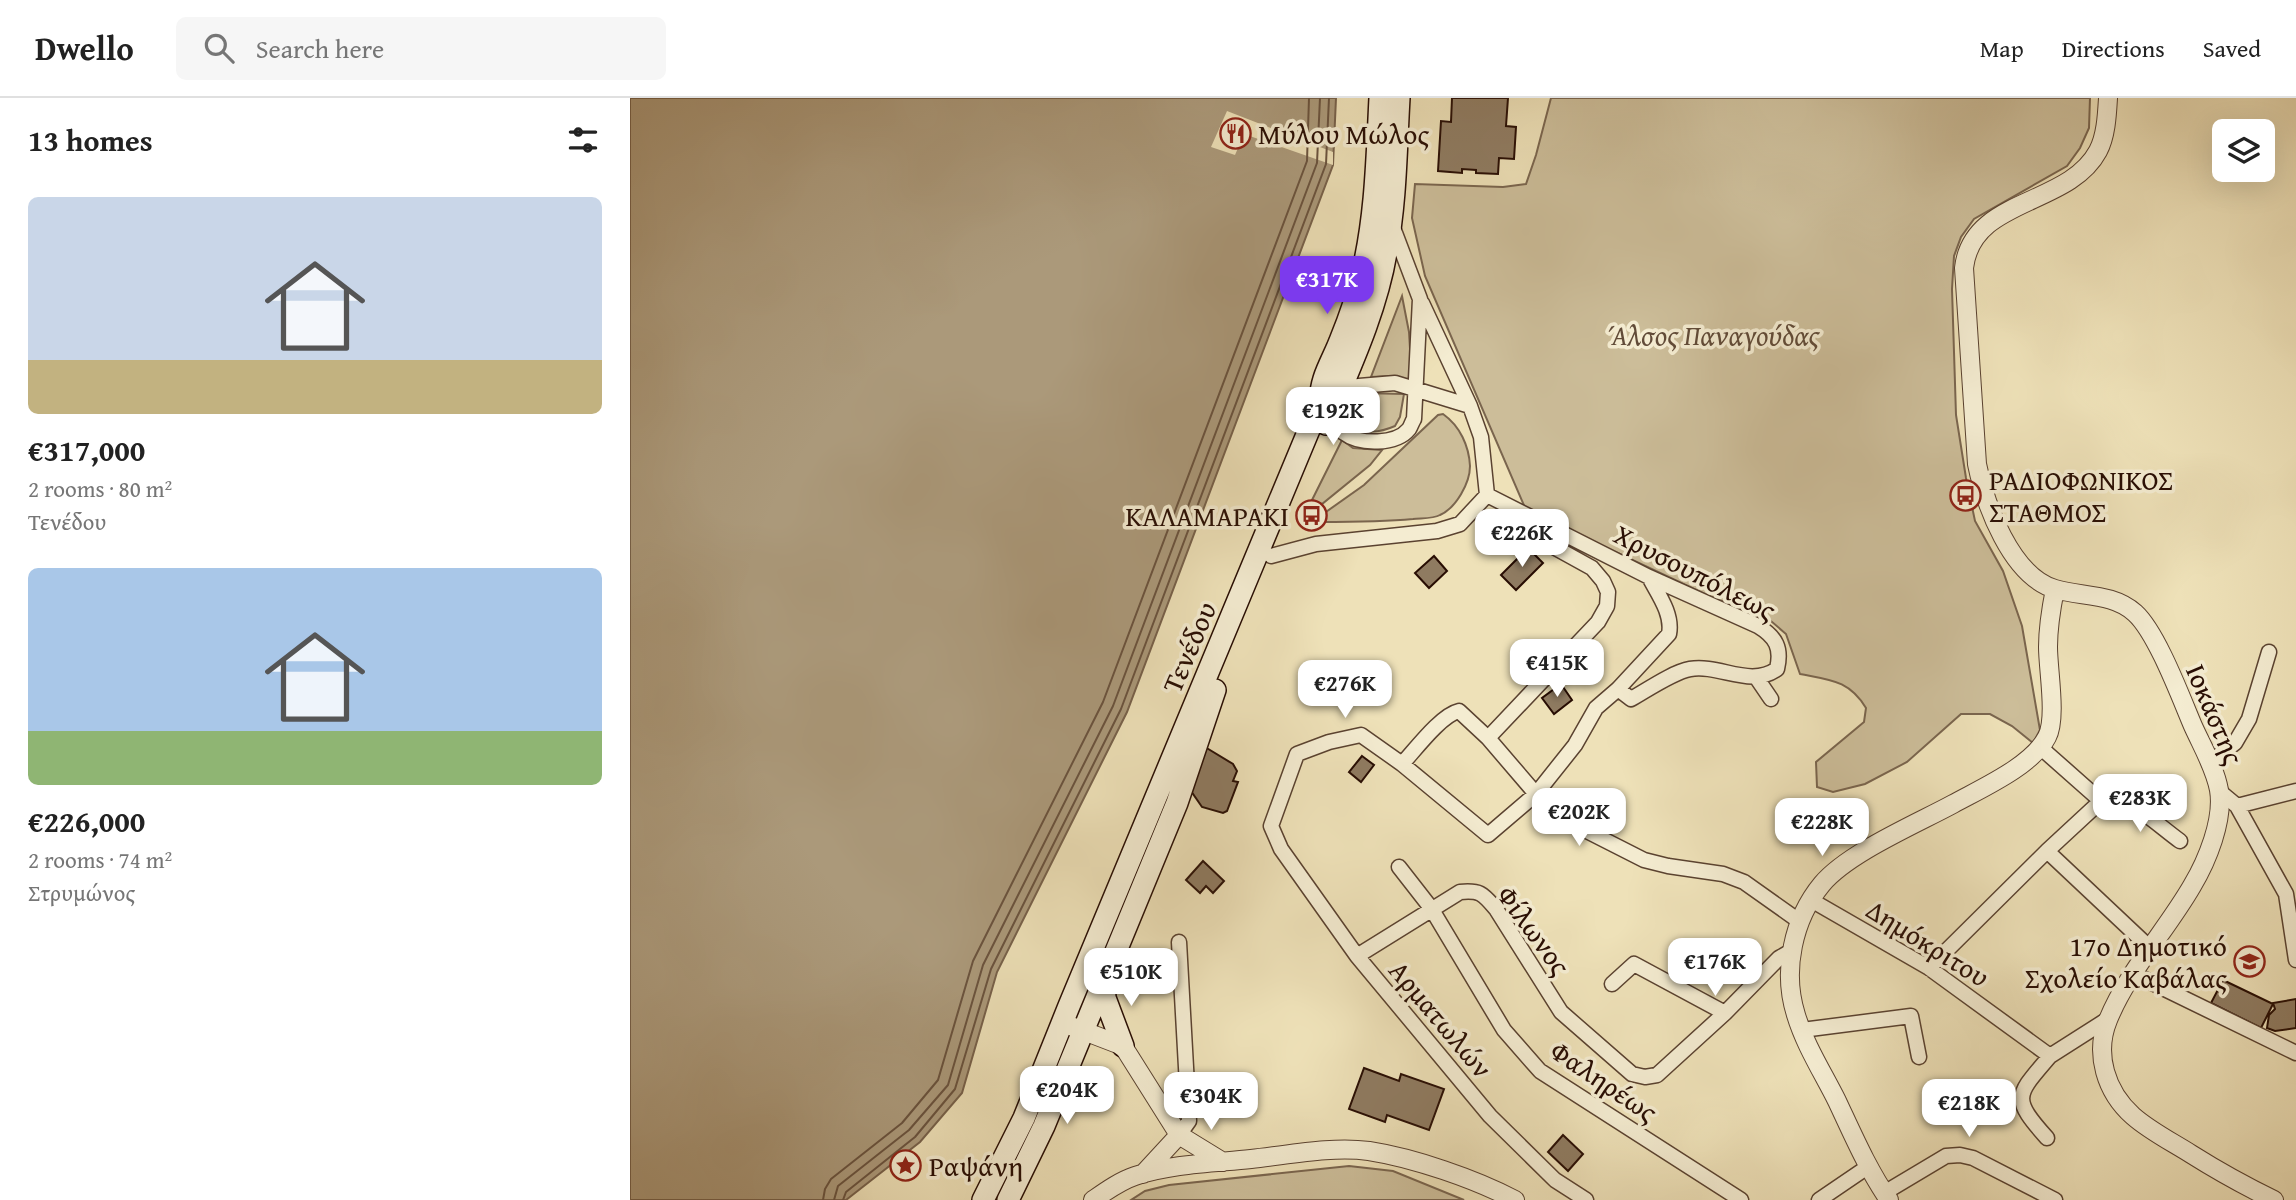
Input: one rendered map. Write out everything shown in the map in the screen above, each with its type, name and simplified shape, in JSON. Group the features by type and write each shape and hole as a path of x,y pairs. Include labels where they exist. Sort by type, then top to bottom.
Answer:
{"main road":[{"name":"Τενέδου","path":"1008,1200 1044,1126 1177,803 1212,697 1271,556 1328,398 1373,222 1380,98"},
{"name":"Τενέδου","path":"983,1200 1024,1118 1328,398 1374,299 1386,255 1391,223 1399,98"},
{"path":"1104,978 1105,999 1123,1046"}],"street":[{"name":"Ιοκάστης","path":"2108,98 2103,140 2087,167 2071,179 1983,227 1972,240 1964,268 1975,443 1981,487 1998,528 2035,580 2055,589 2113,601 2136,614 2153,639 2209,762 2219,791 2217,822 2207,861 2175,914 2150,948 2108,1019 2101,1053 2109,1084 2132,1115 2234,1181 2274,1200"},
{"path":"1271,556 1316,544 1437,531 1460,524 1487,495 1481,437 1470,406 1420,299 1391,223"},
{"path":"1420,299 1415,388 1414,419 1409,429 1399,437 1374,441 1343,433 1328,398 1395,383 1415,388 1470,406"},
{"name":"Χρυσουπόλεως","path":"1487,495 1648,577 1724,609 1771,634 1778,644 1780,659 1777,669 1770,674 1756,677"},
{"path":"1489,738 1598,622 1607,606 1608,592 1604,581 1592,568 1534,536 1523,527 1518,512"},
{"path":"1648,577 1663,602 1671,623 1669,634 1618,689 1596,708 1575,745 1536,794 1488,835 1402,764 1453,712 1459,711 1489,738 1536,794 1577,826 1644,860 1723,874 1744,882 1799,921"},
{"path":"2055,589 2049,616 2052,713 2048,736 2021,764 1889,838 1846,864 1823,883 1799,921 1793,950 1793,999 1802,1030 1887,1197 1945,1156 1960,1155 1973,1157 2056,1200"},
{"path":"2209,762 2235,743 2249,719 2269,652"},
{"path":"1618,689 1631,699 1690,669 1756,677 1771,699"},
{"name":"Αρματωλών","path":"1402,764 1361,735 1329,742 1297,754 1271,826 1281,849 1357,956 1490,1116 1555,1180 1586,1200"},
{"path":"2040,747 2101,801"},
{"path":"2136,808 2161,790"},
{"path":"2219,791 2237,806 2291,894 2296,960"},
{"path":"2237,806 2296,791"},
{"path":"1929,968 2047,851 2101,801 2110,796 2136,808 2180,841"},
{"path":"2047,851 2150,948"},
{"name":"Φαληρέως","path":"1399,867 1431,908 1504,1030 1541,1071 1741,1200"},
{"name":"Φίλωνος","path":"1357,956 1460,892 1475,891 1484,895 1496,909 1562,1012 1632,1074 1645,1077 1657,1075 1725,1013"},
{"name":"Δημόκριτου","path":"1811,900 1929,968 2050,1056"},
{"path":"1143,1174 1189,1121 1179,942"},
{"path":"1612,984 1634,964 1725,1013 1779,958 1793,950"},
{"path":"2134,974 2296,1053"},
{"path":"1802,1030 1911,1016 1919,1057"},
{"path":"2047,1138 2025,1114 2022,1102 2024,1087 2050,1056 2108,1019"},
{"path":"1063,1023 1123,1046 1179,1135 1223,1162"},
{"path":"1093,1200 1127,1179 1143,1174 1315,1152 1368,1151 1485,1184 1516,1200"},
{"path":"1819,1200 1869,1166"}],"green space":[{"name":"Άλσος Παναγούδας","path":"1551,98 2090,98 2089,128 2080,148 2067,166 1974,219 1961,237 1954,256 1952,289 1956,415 1966,478 1975,521 2003,571 2022,626 2040,730 2033,743 2012,726 1990,714 1961,714 1907,762 1865,784 1833,792 1817,787 1816,762 1864,722 1866,708 1853,692 1838,683 1800,674 1786,634 1771,621 1707,595 1526,510 1425,276 1412,218 1415,184 1503,187 1526,184"},
{"path":"1402,296 1409,332 1412,382 1391,376 1371,377"},
{"path":"1362,393 1404,394 1400,417 1395,426 1373,432 1350,426 1356,413 1367,421 1371,408 1367,406 1363,410 1358,407"},
{"path":"1443,414 1454,424 1462,437 1470,466 1468,480 1461,494 1446,512 1430,518 1390,521 1320,522 1316,519 1364,485 1438,415"},
{"path":"1342,440 1353,448 1382,450 1370,465 1322,504 1312,500"},
{"path":"1349,1166 1393,1171 1464,1200 1131,1200 1145,1191 1169,1185"}],"water":[{"path":"630,98 1336,98 1333,165 1127,712 997,972 962,1093 920,1142 846,1200 630,1200"}],"pier":[{"path":"1227,111 1333,152 1333,165 1244,134 1235,155 1211,147"}],"building":[{"path":"1452,98 1508,98 1506,126 1516,127 1514,159 1499,158 1498,174 1462,169 1462,173 1438,171 1441,121 1451,122"},
{"path":"1528,548 1543,563 1516,590 1501,575"},
{"path":"1434,556 1447,571 1429,588 1415,573"},
{"path":"1561,684 1572,700 1554,714 1542,698"},
{"path":"1205,747 1233,764 1237,771 1233,781 1238,782 1227,811 1223,813 1202,807 1189,788"},
{"path":"1362,756 1374,765 1361,782 1349,772"},
{"path":"1203,861 1224,881 1213,893 1206,886 1200,893 1186,880"},
{"path":"2223,980 2273,1004 2261,1028 2211,1003"},
{"path":"2296,999 2296,1028 2275,1031 2267,1028 2269,1015 2275,1009 2273,1003"},
{"path":"1364,1068 1399,1081 1401,1074 1444,1089 1429,1130 1387,1115 1385,1122 1349,1109"},
{"path":"1563,1135 1583,1154 1568,1171 1548,1152"}],"place":[{"name":"Μύλου Μώλος","path":"1235,134"},
{"name":"ΡΑΔΙΟΦΩΝΙΚΟΣ ΣΤΑΘΜΟΣ","path":"1966,496"},
{"name":"ΚΑΛΑΜΑΡΑΚΙ","path":"1312,516"},
{"name":"17ο Δημοτικό Σχολείο Καβάλας","path":"2250,962"},
{"name":"Ραψάνη","path":"906,1166"}]}
